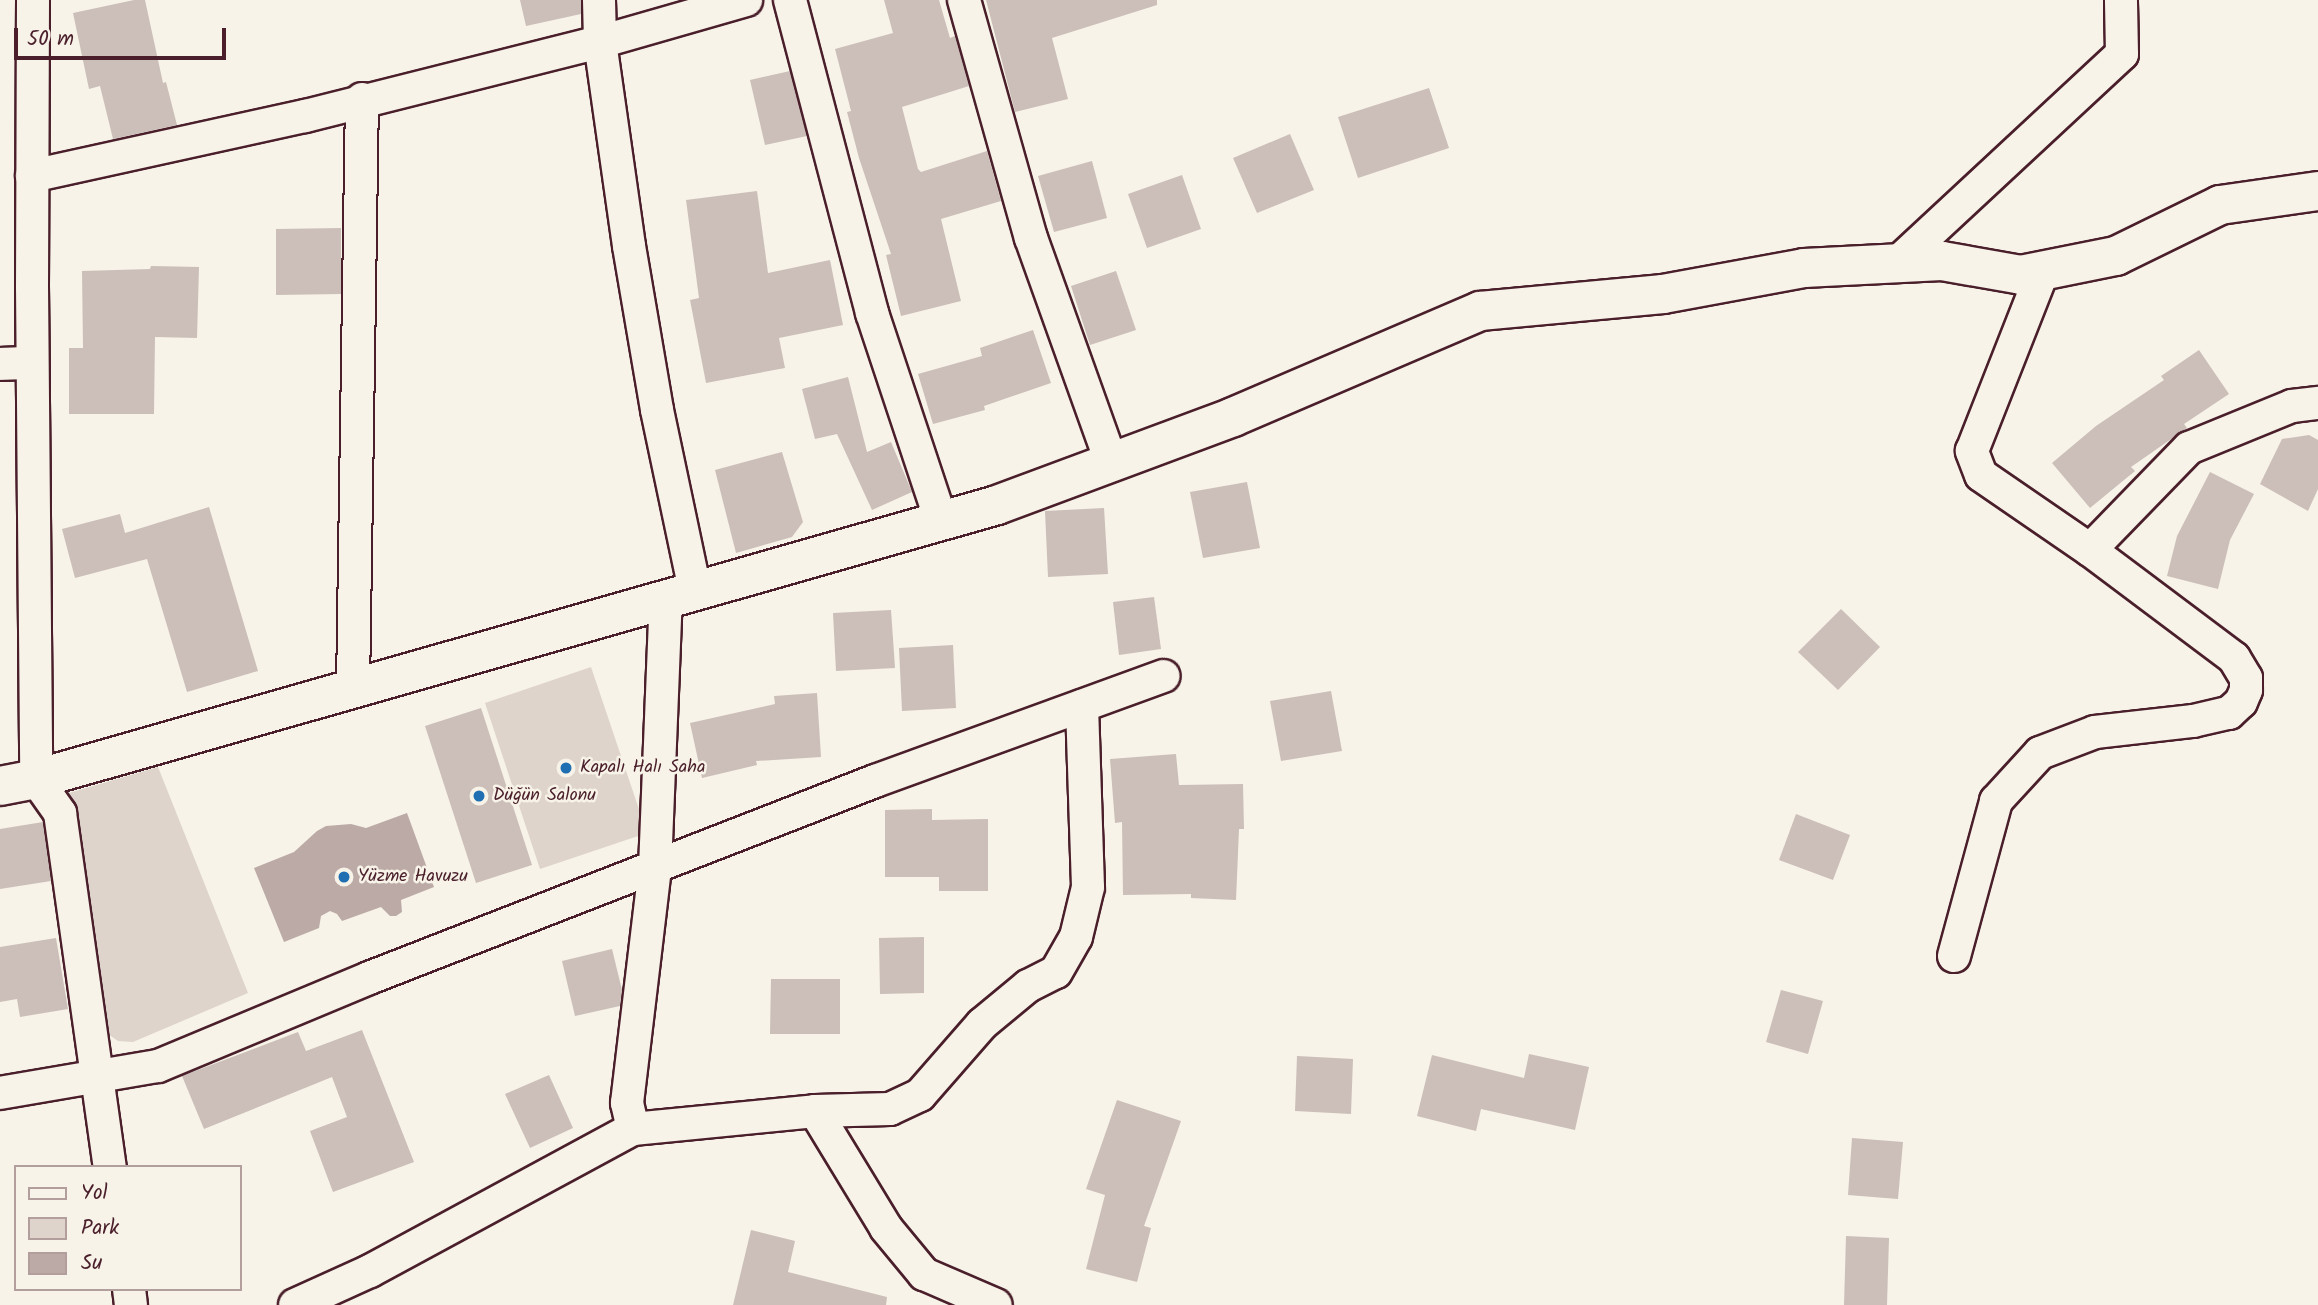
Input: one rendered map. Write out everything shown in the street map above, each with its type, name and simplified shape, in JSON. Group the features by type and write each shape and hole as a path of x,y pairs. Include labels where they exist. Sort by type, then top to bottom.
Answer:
{"street":[{"path":"18,783 32,363 33,0"},
{"path":"599,0 600,42 654,396 681,595 655,868 627,1103 632,1129"},
{"path":"32,176 305,116 362,99 600,42 746,0"},
{"path":"790,0 872,313 941,521"},
{"path":"964,0 1031,237 1111,461"},
{"path":"1897,263 2122,54 2121,0"},
{"path":"353,689 362,99"},
{"path":"18,783 997,505 1233,417 1480,311 1663,294 1804,268 1942,261 2032,273 2116,256 2220,205 2318,191"},
{"path":"1954,956 1996,801 2040,753 2095,732 2193,721 2229,713 2241,702 2246,690 2246,678 2234,658 2090,550 1981,475 1972,451 2032,273"},
{"path":"0,365 32,363"},
{"path":"2090,550 2189,448 2292,406 2318,403"},
{"path":"0,1093 158,1066 369,978 875,781 1164,676"},
{"path":"295,1305 370,1271 632,1129 815,1111 890,1109 920,1095 982,1024 1028,986 1056,972 1076,937 1088,887 1083,706"},
{"path":"18,783 60,813 110,1165"},
{"path":"815,1111 886,1228 924,1275 945,1296 996,1305"}],"green space":[{"name":"Kapalı Halı Saha","path":"591,667 647,833 540,869 485,703"},
{"path":"158,767 248,993 133,1042 118,1041 105,1032 69,793"}],"water":[{"name":"Yüzme Havuzu","path":"407,813 434,887 401,900 402,912 396,916 390,916 381,907 342,921 337,914 330,911 321,916 319,928 284,942 254,868 294,852 326,826 351,824 366,828"}],"building":[{"path":"145,0 163,83 166,82 177,125 113,139 100,86 89,89 73,13"},
{"path":"520,0 581,0 581,14 526,26"},
{"path":"884,0 939,0 950,38 955,36 969,86 902,107 918,169 921,172 987,151 1001,201 941,219 961,301 901,316 886,255 891,254 859,158 847,112 851,111 835,49 893,33"},
{"path":"986,0 1157,0 1157,5 1052,38 1068,99 1015,112"},
{"path":"790,71 807,136 765,145 750,80"},
{"path":"1429,88 1449,148 1358,178 1338,117"},
{"path":"1290,134 1314,190 1257,213 1233,158"},
{"path":"1092,161 1107,218 1054,232 1038,176"},
{"path":"1182,175 1201,229 1147,248 1128,194"},
{"path":"757,191 768,273 830,260 843,325 779,338 785,368 706,383 690,300 699,298 686,200"},
{"path":"341,228 341,294 276,295 276,229"},
{"path":"151,266 199,267 197,338 155,337 154,414 69,414 69,348 83,348 82,271 150,269"},
{"path":"1116,271 1136,330 1090,345 1071,286"},
{"path":"1033,330 1051,383 984,406 985,410 933,424 918,374 982,356 980,348"},
{"path":"2199,350 2229,394 2184,424 2187,428 2131,467 2135,471 2090,508 2052,463 2096,426 2164,380 2161,376"},
{"path":"848,377 867,452 891,442 912,492 872,510 837,434 815,439 802,389"},
{"path":"2309,435 2318,440 2318,489 2308,511 2260,484 2282,439"},
{"path":"782,452 803,522 792,537 736,553 715,470"},
{"path":"2210,472 2254,494 2230,540 2218,589 2167,576 2177,536"},
{"path":"1247,482 1260,548 1203,558 1190,492"},
{"path":"209,507 258,671 187,692 147,559 75,578 62,529 120,514 125,533"},
{"path":"1104,508 1108,574 1048,577 1045,511"},
{"path":"1154,597 1161,649 1119,655 1113,602"},
{"path":"1841,609 1880,647 1838,690 1798,652"},
{"path":"891,610 895,668 836,671 833,613"},
{"path":"953,645 956,708 902,711 899,648"},
{"path":"1331,691 1342,751 1281,761 1270,701"},
{"path":"817,693 821,757 756,761 757,765 702,778 690,723 775,704 774,696"},
{"name":"Düğün Salonu","path":"481,708 532,865 476,883 425,726"},
{"path":"1176,754 1179,785 1243,784 1244,829 1239,829 1236,900 1191,898 1191,894 1123,895 1122,822 1115,823 1110,759"},
{"path":"932,809 932,820 988,819 988,891 939,891 939,877 885,877 885,810"},
{"path":"1796,814 1850,835 1833,880 1779,860"},
{"path":"43,822 51,881 0,889 0,829"},
{"path":"924,937 924,993 880,994 879,938"},
{"path":"56,938 68,1009 20,1017 17,999 0,1002 0,947"},
{"path":"612,949 622,990 620,1006 575,1016 562,961"},
{"path":"771,979 840,979 840,1034 770,1034"},
{"path":"1781,990 1823,1001 1808,1054 1766,1042"},
{"path":"362,1030 414,1162 333,1192 310,1131 347,1117 332,1077 204,1129 182,1076 298,1032 306,1051"},
{"path":"1529,1054 1589,1067 1575,1130 1481,1109 1476,1131 1417,1116 1432,1055 1524,1078"},
{"path":"1297,1056 1353,1059 1351,1114 1295,1111"},
{"path":"549,1075 573,1128 530,1148 505,1094"},
{"path":"1117,1100 1181,1121 1144,1226 1151,1228 1137,1282 1086,1269 1105,1195 1086,1189"},
{"path":"1852,1138 1903,1142 1898,1199 1848,1195"},
{"path":"751,1230 795,1241 788,1272 887,1297 886,1305 733,1305"},
{"path":"1846,1236 1889,1238 1887,1305 1844,1305"}],"place":[{"name":"Kapalı Halı Saha","path":"566,768"},
{"name":"Düğün Salonu","path":"479,796"},
{"name":"Yüzme Havuzu","path":"344,877"}]}
